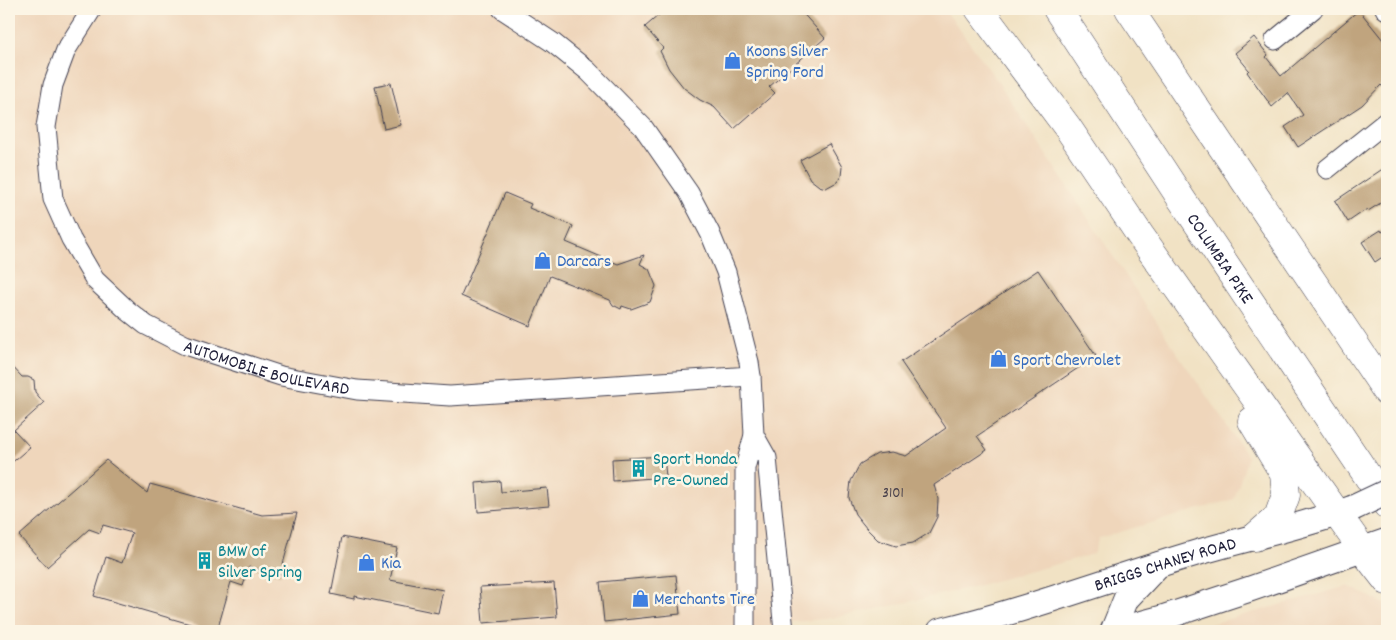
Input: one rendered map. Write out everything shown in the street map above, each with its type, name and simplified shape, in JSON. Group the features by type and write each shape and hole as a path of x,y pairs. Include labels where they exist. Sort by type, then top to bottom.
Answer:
{"highway":[{"path":"979,9 1068,128 1140,235 1346,511 1376,545 1387,581"},
{"path":"1047,9 1082,44"},
{"name":"COLUMBIA PIKE","path":"1057,9 1082,44 1182,200 1387,505"},
{"path":"1131,9 1387,392"},
{"path":"1140,235 1284,474 1286,495 1278,516 1255,537"}],"main road":[{"name":"BRIGGS CHANEY ROAD","path":"940,631 986,620 1159,564 1346,511 1387,492"},
{"path":"1114,631 1162,618 1376,545"},
{"path":"1114,631 1126,599 1159,564"}],"street":[{"name":"AUTOMOBILE BOULEVARD","path":"92,9 66,50 53,85 46,127 53,199 71,239 95,280 146,325 185,345 281,376 357,390 450,396 751,376"},
{"path":"502,9 552,42 588,71 644,128 689,193 710,233 726,272 751,376 754,434 745,468 746,631"},
{"path":"1276,40 1312,9"},
{"path":"1327,169 1387,121"},
{"path":"754,434 767,458 784,631"}],"shaded area":[{"path":"9,9 943,9 996,79 1248,457 1234,499 1099,538 1093,554 976,586 832,618 793,622 771,631 9,631"},
{"path":"1348,586 1387,605 1387,631 1186,631"}],"building":[{"name":"Koons Silver Spring Ford","path":"666,9 799,9 825,38 769,87 775,93 734,129 714,107 700,100 684,88 669,69 660,51 663,48 645,27"},
{"path":"1359,10 1387,45 1387,91 1381,85 1362,105 1298,147 1285,127 1303,115 1288,93 1272,107 1247,72 1249,70 1235,53 1254,37 1268,55 1266,57 1281,76"},
{"path":"391,83 401,125 384,129 375,86"},
{"path":"829,144 842,167 841,176 837,182 826,188 819,186 810,179 800,160"},
{"path":"1387,166 1387,199 1368,211 1367,209 1348,222 1335,201"},
{"name":"Darcars","path":"505,193 531,204 529,208 573,226 566,242 618,264 644,255 640,264 649,269 656,286 650,302 631,309 622,306 621,309 613,305 610,300 550,276 530,326 461,296"},
{"path":"1387,229 1387,254 1375,262 1362,242 1381,230 1382,232"},
{"name":"Sport Chevrolet","path":"1038,270 1096,356 977,436 987,450 934,485 938,499 937,517 929,533 913,543 896,546 878,540 855,514 849,498 851,481 860,464 877,454 892,452 906,456 946,428 901,362"},
{"path":"9,363 22,377 34,380 35,392 44,403 14,430 30,447 9,465"},
{"name":"Sport Honda Pre-Owned","path":"664,456 666,477 613,481 612,459"},
{"name":"BMW of Silver Spring","path":"106,460 147,493 150,484 262,515 297,513 280,575 249,567 243,586 231,582 217,631 214,631 94,596 106,557 122,563 132,533 103,525 100,533 89,529 47,567 19,536"},
{"path":"500,481 501,492 547,488 549,506 478,512 476,483"},
{"path":"342,537 397,548 390,580 443,590 438,613 354,596 354,599 331,594"},
{"name":"Merchants Tire","path":"676,575 680,614 604,622 600,582"},
{"path":"554,583 557,617 483,623 480,587"}],"place":[{"name":"Koons Silver Spring Ford","path":"732,60"},
{"name":"Darcars","path":"543,260"},
{"name":"Sport Chevrolet","path":"999,359"},
{"name":"Sport Honda Pre-Owned","path":"639,468"},
{"name":"BMW of Silver Spring","path":"204,560"},
{"name":"Kia","path":"367,562"},
{"name":"Merchants Tire","path":"640,598"}]}
